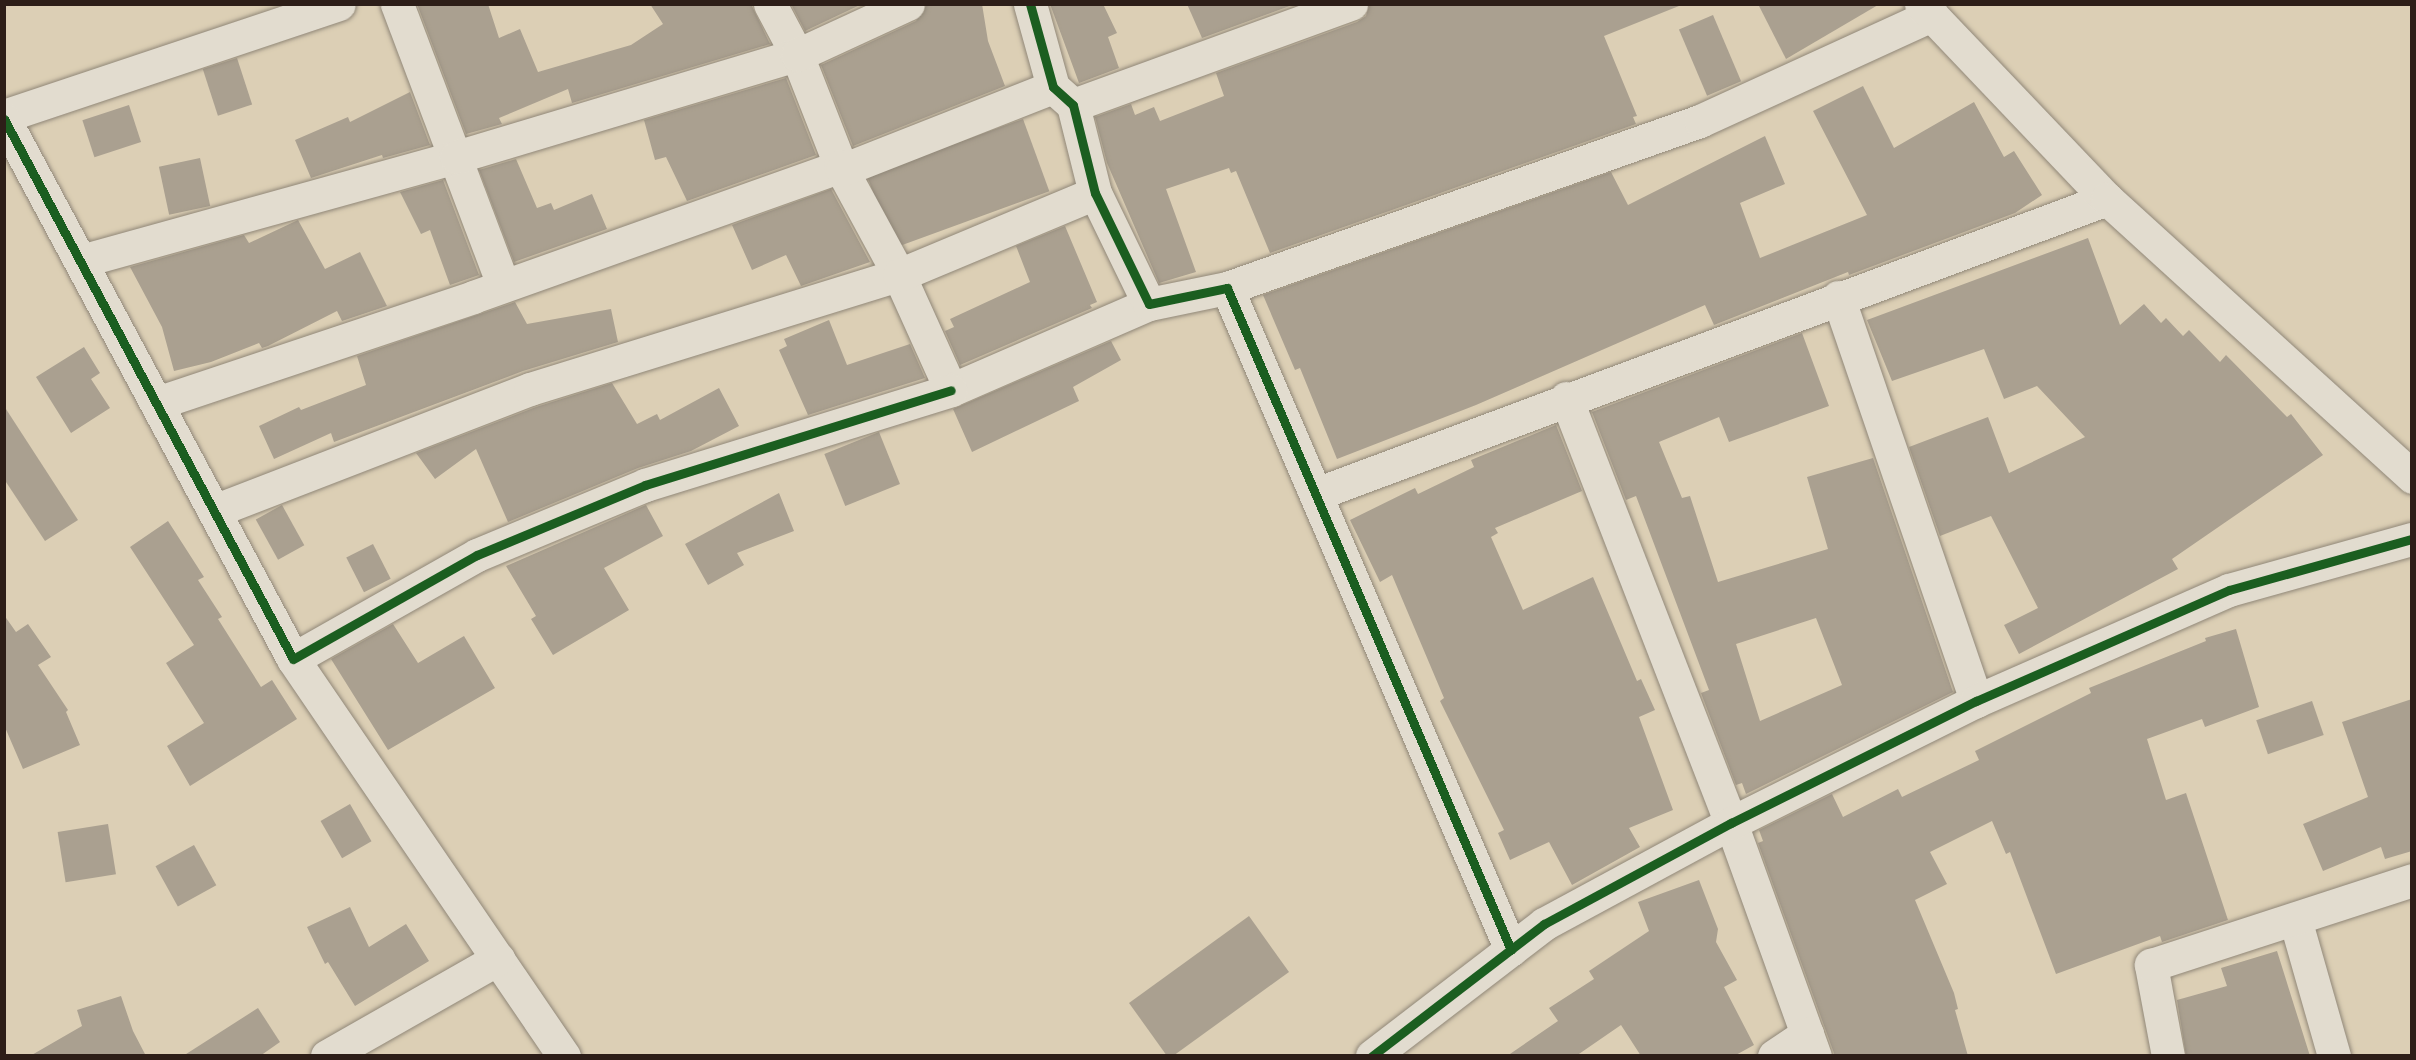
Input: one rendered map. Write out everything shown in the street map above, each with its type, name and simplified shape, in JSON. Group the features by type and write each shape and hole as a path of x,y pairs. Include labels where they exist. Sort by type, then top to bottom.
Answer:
{"street":[{"path":"339,4 4,118 293,659 564,1056"},
{"path":"397,4 503,285"},
{"path":"770,4 797,55 843,170 899,275 951,390"},
{"path":"81,261 456,157 797,55 908,4"},
{"path":"1030,4 1095,193 1149,304"},
{"path":"843,170 1063,96 1351,4"},
{"path":"293,659 477,555 645,485 800,441 951,390 1149,304 1227,288 1700,121 1927,10 2108,199 2412,477"},
{"path":"157,403 503,285 840,166 843,170"},
{"path":"214,511 530,389 899,275 1095,193"},
{"path":"1317,494 1566,398 2108,199"},
{"path":"1227,288 1511,950"},
{"path":"1838,297 1976,701"},
{"path":"1566,398 1731,823 1811,1045 1774,1056"},
{"path":"1372,1056 1544,924 1731,823 1976,701 2229,590 2412,539"},
{"path":"2168,1056 2151,965 2412,880"},
{"path":"2295,919 2334,1056"},
{"path":"327,1056 498,959"}],"building":[{"path":"417,4 488,4 499,38 520,29 538,72 631,45 663,24 650,4 751,4 770,44 572,103 568,89 499,118 502,124 466,134"},
{"path":"791,4 862,4 805,31"},
{"path":"927,4 982,4 988,41 1005,86 853,146 821,65 916,21"},
{"path":"1050,4 1103,4 1117,33 1108,37 1119,68 1079,83"},
{"path":"1187,4 1295,4 1202,38"},
{"path":"1369,4 1679,6 1604,36 1637,116 1633,117 1636,124 1270,253 1236,171 1231,173 1229,168 1166,189 1196,272 1159,283 1107,163 1095,117 1131,104 1135,115 1154,107 1160,121 1224,96 1216,73 1357,22 1366,16"},
{"path":"1758,4 1787,4 1878,5 1786,59"},
{"path":"1713,15 1741,81 1707,96 1679,29"},
{"path":"237,58 252,105 218,116 203,69"},
{"path":"786,78 816,155 687,201 666,157 655,160 644,120"},
{"path":"1863,86 1894,148 1974,102 2004,157 2014,151 2042,195 2015,213 1849,275 1848,272 1714,325 1705,305 1476,405 1337,459 1300,368 1295,370 1263,295 1611,172 1628,205 1765,136 1785,184 1740,203 1760,258 1867,215 1813,111"},
{"path":"410,92 430,145 383,158 382,155 311,178 295,140 348,117 350,122"},
{"path":"129,105 141,142 94,157 82,120"},
{"path":"1023,119 1049,191 893,248 867,176"},
{"path":"200,158 210,206 169,215 159,167"},
{"path":"516,159 537,208 551,203 554,210 592,194 607,229 514,262 479,170"},
{"path":"443,180 479,275 450,285 430,230 421,234 400,192"},
{"path":"831,189 870,262 801,286 786,255 752,270 732,225"},
{"path":"298,220 325,269 360,252 387,306 342,321 337,311 268,346 262,348 259,343 211,362 174,371 162,327 130,267 244,235 249,243"},
{"path":"1065,226 1097,302 1090,305 1092,308 960,365 945,331 954,327 950,319 1030,282 1016,246"},
{"path":"2088,238 2120,325 2144,304 2161,323 2166,318 2183,336 2189,330 2220,362 2226,355 2287,417 2291,414 2323,455 2172,559 2178,569 2019,654 2004,625 2038,608 1991,516 1940,536 1909,447 1988,417 2009,473 2085,437 2037,386 2004,399 1984,349 1892,381 1867,320"},
{"path":"515,302 527,324 611,309 618,342 523,371 334,442 331,433 274,459 259,426 299,407 301,410 366,385 357,356"},
{"path":"829,320 847,365 910,344 925,378 808,415 779,350 787,346 784,339"},
{"path":"1802,333 1829,406 1729,442 1719,417 1659,442 1682,498 1690,496 1718,582 1828,549 1807,477 1873,458 1953,692 1746,794 1742,783 1736,785 1701,693 1709,690 1636,496 1626,500 1592,412","holes":["1816,618 1842,685 1760,721 1736,644"]},
{"path":"1111,341 1121,360 1073,387 1079,401 972,452 953,409"},
{"path":"84,347 100,373 91,379 110,408 71,433 36,377"},
{"path":"612,383 637,424 657,414 660,420 719,388 739,426 691,451 638,468 508,522 476,449 435,479 416,453 536,407"},
{"path":"4,406 78,520 45,541 4,479"},
{"path":"1556,425 1582,491 1495,528 1498,533 1491,537 1523,610 1593,577 1637,681 1641,679 1655,710 1639,717 1673,810 1629,828 1640,847 1572,885 1549,842 1510,860 1498,833 1504,830 1440,701 1444,698 1392,575 1380,582 1350,520 1415,488 1418,494 1474,467 1471,460"},
{"path":"879,432 900,484 845,506 824,454"},
{"path":"779,493 794,531 737,553 744,565 708,585 685,544"},
{"path":"282,505 304,545 278,560 256,520"},
{"path":"646,505 663,536 604,568 629,610 553,655 531,619 536,616 506,566"},
{"path":"168,521 204,577 198,580 222,617 218,619 261,687 272,680 297,719 190,786 167,746 204,723 166,663 194,645 130,547"},
{"path":"373,544 391,579 364,592 346,558"},
{"path":"4,615 16,632 28,624 51,657 38,665 68,710 66,712 80,745 23,769 4,725"},
{"path":"393,624 418,663 464,636 495,688 388,750 331,659"},
{"path":"2236,629 2259,707 2205,727 2202,719 2147,739 2166,800 2186,793 2228,920 2162,942 2160,936 2056,974 2010,852 2006,854 1992,821 1930,852 1947,884 1915,900 1954,993 1958,1009 1955,1010 1968,1056 1835,1056 1758,843 1763,841 1759,830 1832,794 1843,817 1898,789 1902,797 1979,760 1975,751 2091,693 2089,688 2206,641 2205,638"},
{"path":"2412,699 2412,851 2385,859 2381,847 2323,871 2303,824 2368,797 2342,722"},
{"path":"2312,701 2324,735 2268,754 2256,720"},
{"path":"350,804 372,841 342,858 321,821"},
{"path":"108,824 116,874 66,882 58,832"},
{"path":"194,845 216,885 178,907 156,866"},
{"path":"1699,880 1718,929 1716,942 1737,980 1724,987 1754,1045 1734,1056 1641,1056 1621,1025 1576,1056 1507,1056 1558,1021 1549,1008 1594,979 1589,971 1649,931 1638,902"},
{"path":"350,907 369,947 406,924 429,961 355,1006 328,962 325,964 307,927"},
{"path":"1249,916 1289,972 1173,1056 1167,1056 1129,1003"},
{"path":"2277,951 2310,1056 2186,1056 2177,1000 2227,986 2221,968"},
{"path":"121,996 133,1031 146,1056 30,1056 82,1026 77,1010"},
{"path":"258,1008 280,1042 260,1056 183,1056"}],"cycle path":[{"path":"1030,4 1053,87 1073,105 1095,193 1149,304 1227,288 1511,950"},
{"path":"4,119 293,659 477,555 645,485 951,390"},
{"path":"1372,1056 1544,924 1731,823 1976,701 2229,590 2412,539"}]}
